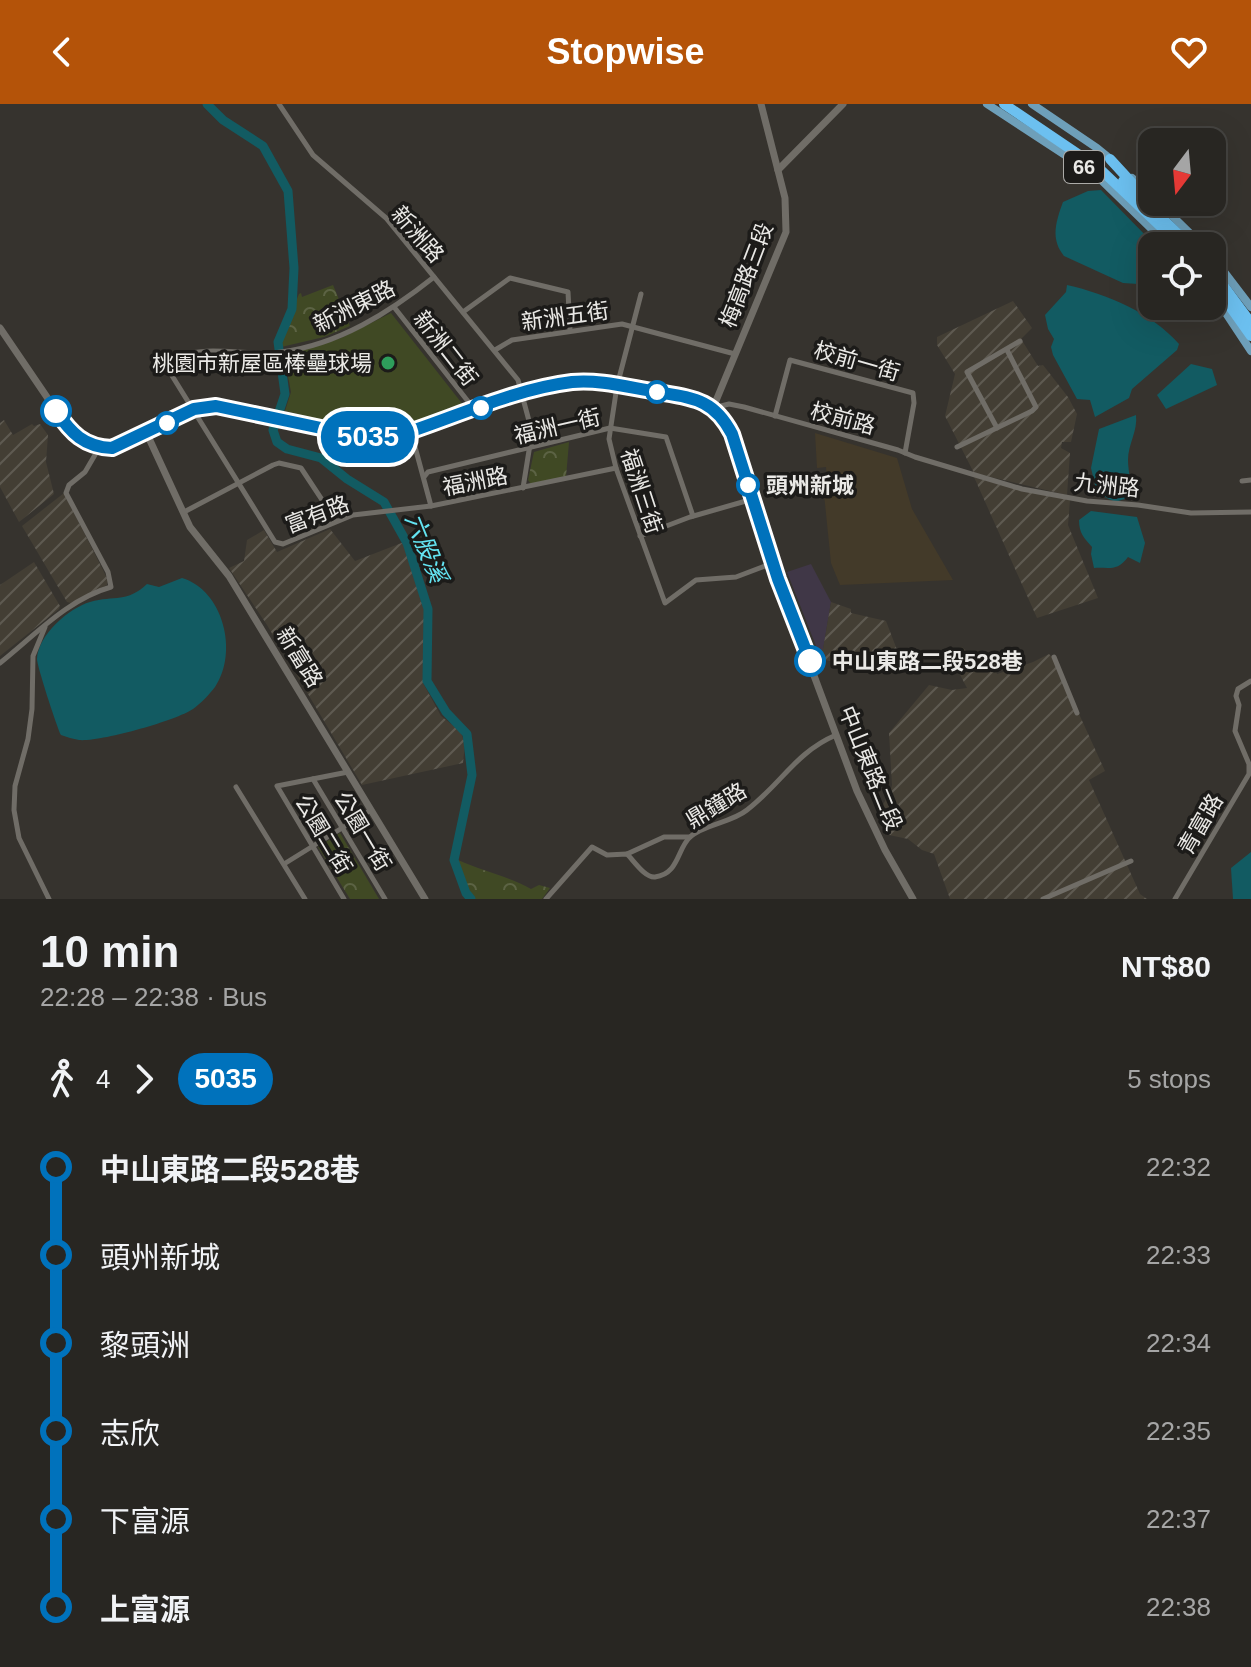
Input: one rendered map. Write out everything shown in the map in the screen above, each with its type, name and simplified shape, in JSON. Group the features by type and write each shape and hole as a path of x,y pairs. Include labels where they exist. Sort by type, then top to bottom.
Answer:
{"highway":[{"name":"66","path":"1004,104 1100,169 1173,232"},
{"name":"66","path":"1018,104 1140,194 1171,232"},
{"path":"1110,159 1167,227"},
{"path":"1097,176 1167,227"},
{"path":"1226,289 1251,323"},
{"path":"1226,301 1251,336"}],"main road":[{"name":"梅高路三段","path":"713,408 786,232 785,198 761,104"},
{"path":"778,170 843,104"},
{"name":"66","path":"987,104 1097,176 1155,232"},
{"name":"66","path":"1032,104 1110,159 1138,184"},
{"path":"1172,216 1189,232"},
{"path":"1226,274 1251,307"},
{"path":"1226,313 1251,351"},
{"path":"0,328 70,431 77,438 99,448 112,448 147,434 194,409 216,406 359,436 382,437 411,432 523,394 573,382 692,398 713,408"},
{"name":"中山東路二段","path":"713,408 723,417 732,434 773,563 869,816 912,899"},
{"name":"新富路","path":"147,434 190,527 229,576 425,899"}],"street":[{"name":"新洲路","path":"279,104 313,155 386,218 495,350 518,380 523,394"},
{"name":"新洲東路","path":"164,357 211,351 272,353 315,345 346,333 393,306 434,277"},
{"path":"463,312 510,278 568,292 570,330"},
{"name":"福洲三街","path":"641,294 617,386 609,439 616,468 665,603 696,580 736,577 773,563"},
{"name":"新洲二街","path":"393,306 474,410"},
{"name":"新洲五街","path":"495,350 512,340 615,324 633,326 735,354"},
{"path":"997,428 967,372 1020,341"},
{"path":"957,447 1036,407 1007,350"},
{"name":"富有路","path":"164,357 166,366 278,544 336,521 372,511 431,506"},
{"name":"校前一街","path":"775,416 790,360 913,393 905,453"},
{"name":"福洲路","path":"431,506 523,488 531,424 523,394"},
{"name":"校前路","path":"713,408 729,404 962,470"},
{"name":"福洲一街","path":"424,477 428,472 610,428 666,437 693,516"},
{"path":"411,432 431,506"},
{"path":"0,663 79,600 111,587 108,572 66,493 69,485 85,472 99,448"},
{"path":"183,513 279,463 301,468 336,521"},
{"path":"523,488 616,468"},
{"name":"九洲路","path":"962,470 1022,489 1087,501 1191,513 1251,512"},
{"path":"1242,481 1251,480"},
{"path":"640,536 693,516 753,499"},
{"path":"45,627 33,656 32,709 28,739 15,786 14,810 19,838 49,899"},
{"path":"1054,657 1077,713"},
{"name":"青富路","path":"1175,899 1249,774 1249,764 1234,724 1239,710 1238,689 1251,681"},
{"name":"鼎鐘路","path":"546,899 592,847 607,855 627,854 649,876 656,877 671,870 690,837 747,810 803,753 837,734"},
{"path":"313,779 348,772"},
{"name":"公園二街","path":"313,779 277,786 344,899"},
{"name":"公園一街","path":"313,779 385,899"},
{"path":"236,787 305,899"},
{"path":"284,864 371,810"},
{"path":"627,854 664,837 690,837"},
{"path":"1043,899 1131,861"}],"shaded area":[{"path":"1013,301 1032,328 1021,339 1038,366 1043,365 1068,397 1077,414 1071,442 1062,442 1061,448 1070,453 1067,495 974,473 945,416 955,374 937,345 937,337"},
{"path":"4,420 13,435 32,424 40,424 48,435 46,462 54,494 19,522 0,487 0,423"},
{"path":"815,433 897,458 912,509 953,580 840,585 831,563 823,484 827,483 826,467 817,468"},
{"path":"974,477 1070,500 1068,525 1098,598 1037,618"},
{"path":"64,493 108,580 107,585 71,603 67,602 22,526"},
{"path":"330,529 355,561 404,542 426,608 423,683 441,716 460,731 465,743 463,763 362,785 267,625 229,568 244,561 247,540 264,530 277,552"},
{"path":"34,562 59,609 0,656 0,585"},
{"path":"811,564 831,602 823,650 818,651 787,572"},
{"path":"831,602 851,609 851,613 886,621 899,655 839,663 820,659 818,651 823,649"},
{"path":"962,647 969,653 990,656 997,674 1049,654 1054,659 1105,771 1089,780 1140,894 1147,899 950,899 934,854 922,850 908,839 889,835 879,811 892,785 889,733 929,685 952,690 967,688 949,654 949,651"}],"green space":[{"path":"333,285 350,326 324,337 281,347 281,337 299,294 302,297"},
{"path":"391,313 464,406 389,430 359,429 285,411 291,392 284,356 341,338"},
{"path":"569,442 566,477 531,484 528,480 534,452"},
{"path":"340,833 379,899 350,899 318,847"},
{"path":"458,860 531,889 539,885 550,888 542,899 471,899"}],"water":[{"path":"1101,190 1142,232 1138,232 1138,284 1123,283 1064,256 1060,250 1056,236 1063,202 1088,191"},
{"path":"1067,285 1128,306 1138,312 1138,320 1151,320 1179,344 1177,350 1132,389 1129,398 1095,417 1090,400 1077,399 1051,347 1054,339 1045,315 1066,292"},
{"path":"1191,364 1212,369 1217,385 1166,409 1157,395"},
{"path":"1136,415 1136,427 1128,454 1128,498 1115,502 1097,493 1091,468 1099,429"},
{"path":"1091,511 1137,517 1145,543 1140,563 1128,557 1116,567 1094,568 1092,547 1082,535 1079,525 1079,520"},
{"path":"182,578 208,595 223,624 226,657 215,687 193,709 155,725 89,740 61,735 37,659 49,632 64,616 82,605 127,596 147,584 159,587"},
{"path":"1251,852 1251,899 1233,899 1231,868"}],"waterway":[{"name":"六股溪","path":"207,104 223,120 263,146 288,191 294,268 292,309 278,342 285,394 273,430 277,442 287,449 321,458 384,502 407,543 428,609 427,681 446,712 467,734 472,775 454,860 471,899"}],"bus line":[{"name":"5035","path":"56,411 77,438 99,448 112,448 124,445 194,409 216,406 359,436 382,437 403,434 523,394 573,382 617,386 703,401 723,417 732,434 778,579 810,661"}],"place":[{"name":"桃園市新屋區棒壘球場","path":"388,363"},
{"name":"頭州新城","path":"748,485"},
{"name":"中山東路二段528巷","path":"810,661"}]}
